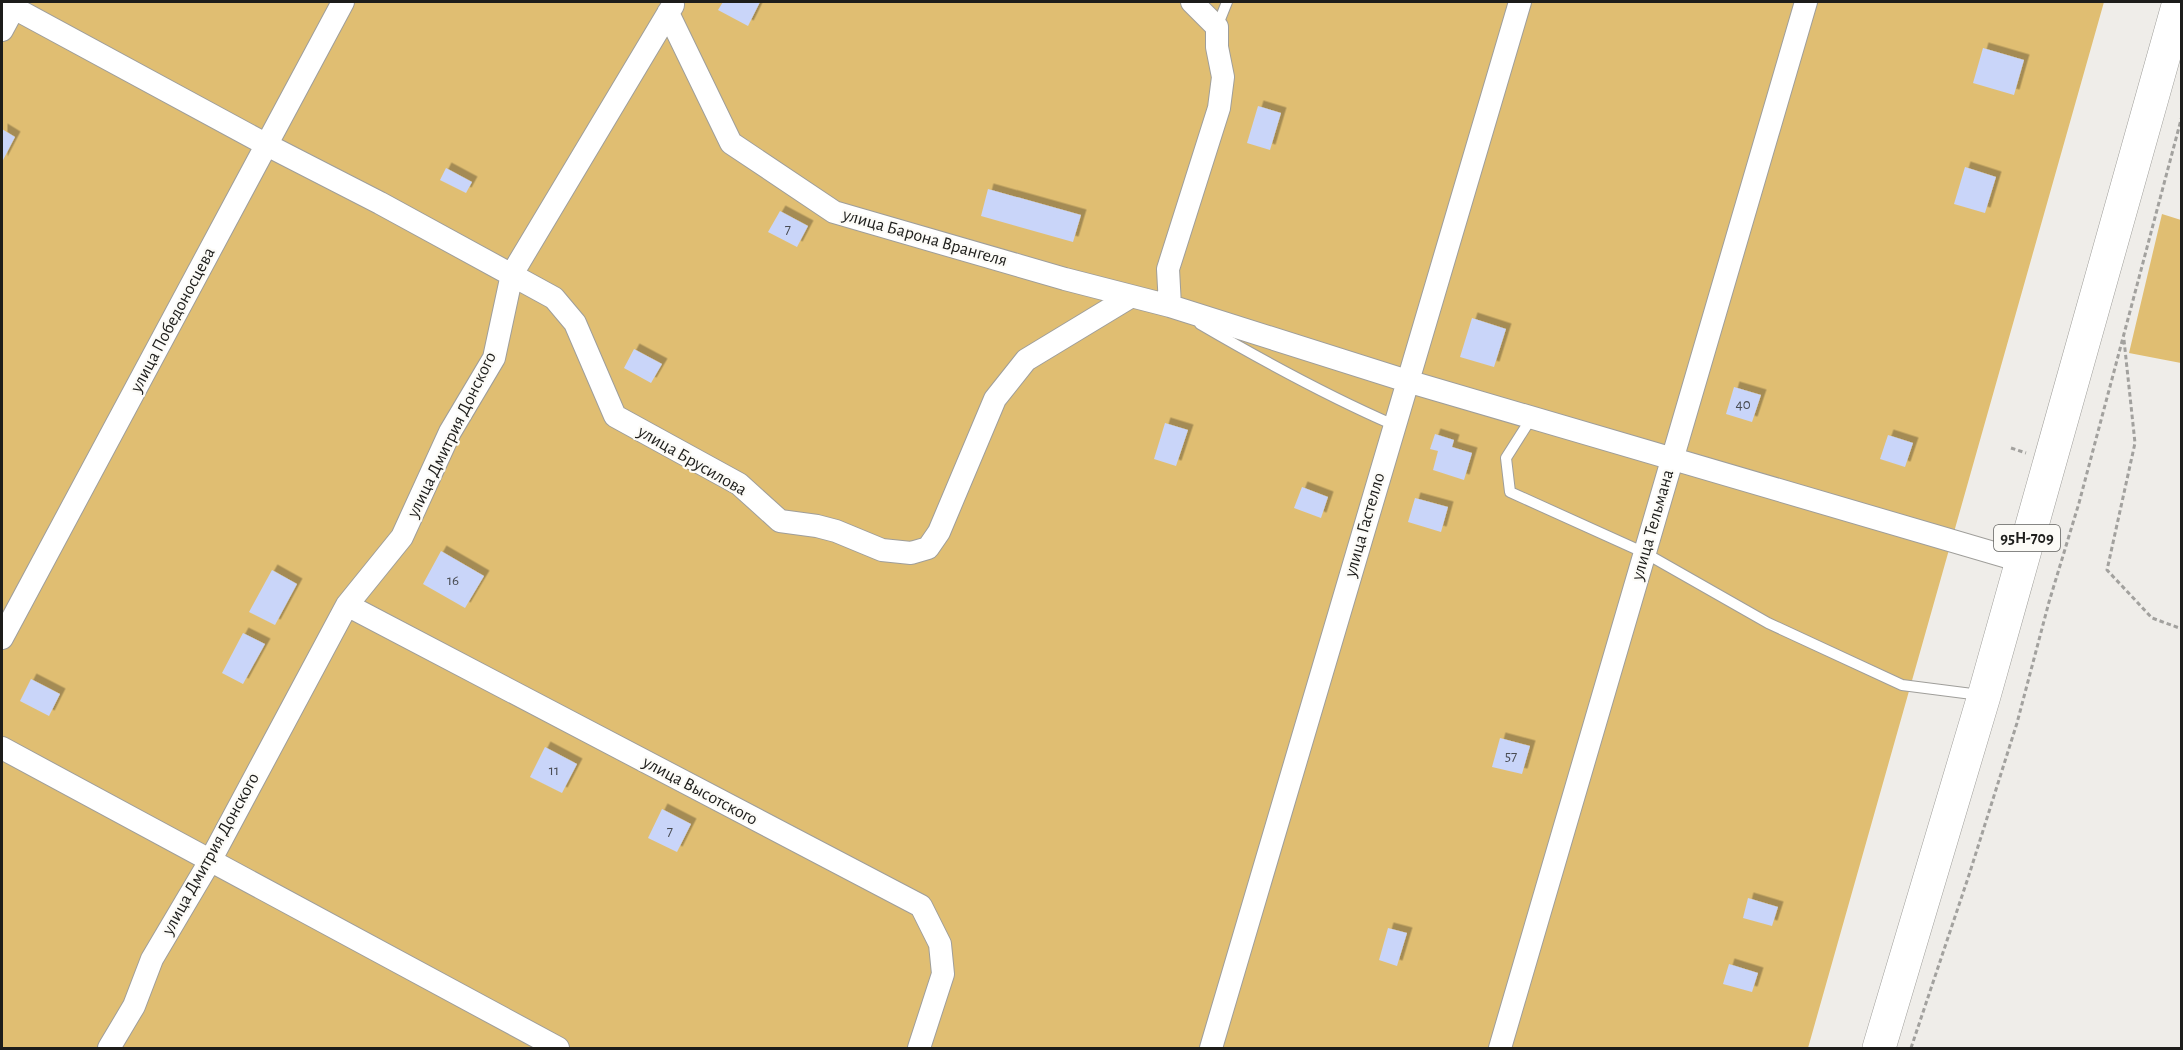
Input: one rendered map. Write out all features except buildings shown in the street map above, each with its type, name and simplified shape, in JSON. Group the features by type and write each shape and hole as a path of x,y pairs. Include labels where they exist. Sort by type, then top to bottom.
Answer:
{"main road":[{"name":"95Н-709","path":"1879,1048 1984,696 2177,18"}],"street":[{"name":"улица Победоносцева","path":"2,638 343,2"},
{"path":"1170,306 1168,269 1219,108 1223,77 1217,46 1217,27 1192,2"},
{"name":"улица Гастелло","path":"1211,1048 1521,2"},
{"name":"улица Тельмана","path":"1500,1048 1806,2"},
{"name":"улица Брусилова","path":"11,3 267,145 380,203 554,298 575,323 615,416 739,484 780,521 836,531 882,550 910,553 928,548 939,532 995,399 1026,360 1130,297"},
{"path":"2,30 11,3"},
{"name":"улица Барона Врангеля","path":"671,7 731,143 834,212 1130,297 1170,306 1407,381 2021,561"},
{"name":"улица Дмитрия Донского","path":"109,1048 134,1006 152,959 210,861 347,605 402,537 450,432 494,358 512,274 671,7"},
{"name":"улица Высотского","path":"347,605 921,906 940,944 943,974 919,1048"},
{"path":"2,748 558,1048"}],"lane":[{"path":"1217,27 1227,2"},
{"path":"1170,306 1282,372 1339,401 1394,425"},
{"path":"1532,417 1506,458 1510,492 1645,553 1768,623 1902,685 1984,696"}],"path":[{"path":"1911,1048 2017,723 2124,336 2181,116"},
{"path":"2124,336 2135,443 2107,570 2152,618 2181,629"}],"shaded area":[{"path":"2,2 2104,2 1808,1048 2,1048"},
{"path":"2162,214 2181,220 2181,363 2129,353"}]}
